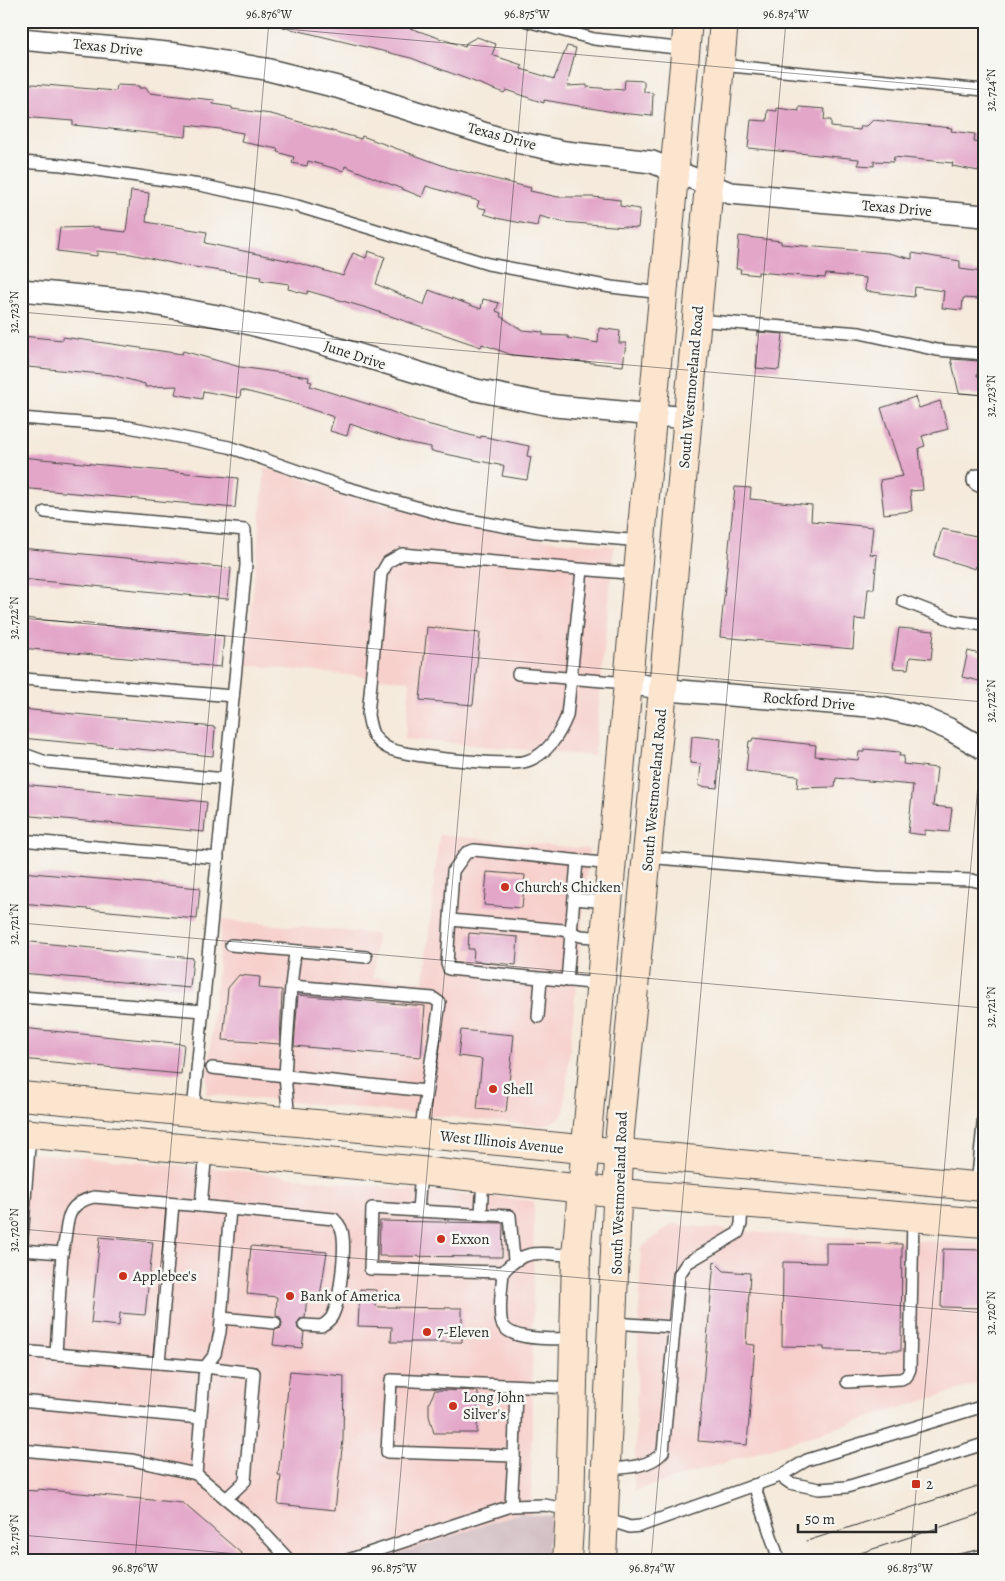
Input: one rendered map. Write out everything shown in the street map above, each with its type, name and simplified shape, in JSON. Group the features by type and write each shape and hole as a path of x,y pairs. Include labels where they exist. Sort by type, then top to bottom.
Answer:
{"main road":[{"path":"567,1560 570,1510 576,1256 662,293 676,170 688,21"},
{"name":"South Westmoreland Road","path":"602,1560 619,1193 618,1153 663,689 724,21"},
{"path":"27,1096 26,1133 420,1171 619,1193 984,1223"},
{"name":"West Illinois Avenue","path":"27,1096 980,1186"},
{"path":"570,1510 605,1519"}],"street":[{"name":"Texas Drive","path":"21,39 177,54 265,69 337,87 502,139 565,152 652,162 730,193 984,216"},
{"name":"June Drive","path":"21,290 142,302 223,317 300,337 476,390 555,406 688,418"},
{"name":"Rockford Drive","path":"627,683 663,689 881,707 919,716 950,729 984,748"}],"lane":[{"path":"527,21 594,38 686,49"},
{"path":"720,65 984,90"},
{"path":"21,162 62,165 200,185 306,208 488,264 611,287 662,293"},
{"path":"696,320 860,333 937,350 984,354"},
{"path":"21,418 130,427 229,447 341,486 452,517 536,532 640,541"},
{"path":"45,512 244,530 246,565 193,1112"},
{"path":"582,570 567,716 558,737 543,752 527,761 506,764 409,754 388,748 372,734 368,716 380,583 381,574 388,562 402,554 638,574"},
{"path":"903,601 955,621 984,625"},
{"path":"518,674 627,683"},
{"path":"24,679 233,696"},
{"path":"21,753 46,762 225,779"},
{"path":"21,840 218,858"},
{"path":"600,984 449,969 447,964 453,871 466,853 474,850 612,864"},
{"path":"647,857 877,878 972,880 984,883"},
{"path":"567,981 577,861"},
{"path":"574,899 608,902"},
{"path":"450,920 604,938"},
{"path":"231,945 366,957"},
{"path":"289,1121 286,1076 291,986 295,952"},
{"path":"538,1017 541,979"},
{"path":"291,986 433,998 440,1004 420,1134"},
{"path":"21,996 203,1011"},
{"path":"212,1068 426,1091"},
{"path":"980,1186 984,1115"},
{"path":"26,1133 21,1250 62,1253"},
{"path":"201,1206 206,1151"},
{"path":"418,1211 420,1171"},
{"path":"481,1214 484,1178"},
{"path":"56,1354 62,1253 66,1223 71,1210 82,1200 94,1197 334,1220 339,1224 344,1236 335,1312 321,1326 304,1325"},
{"path":"607,1469 631,1468 658,1458 663,1452 679,1275 687,1263 738,1233 741,1224 742,1203"},
{"path":"159,1363 173,1204"},
{"path":"503,1272 370,1269 372,1208 510,1216 514,1260"},
{"path":"196,1474 205,1368 215,1354 222,1318 230,1209"},
{"path":"847,1382 901,1380 907,1376 910,1369 913,1217"},
{"path":"574,1339 522,1337 506,1330 500,1320 503,1272 514,1260 529,1253 576,1256"},
{"path":"222,1318 275,1322"},
{"path":"613,1323 673,1326"},
{"path":"21,1351 254,1373 245,1481 226,1499"},
{"path":"514,1456 388,1452 391,1380 573,1388"},
{"path":"511,1506 516,1386"},
{"path":"21,1401 200,1418"},
{"path":"605,1519 630,1527 640,1526 780,1476 807,1460 984,1406"},
{"path":"780,1476 790,1484 819,1489 847,1487 984,1444"},
{"path":"21,1450 132,1460 196,1474 254,1522 289,1560"},
{"path":"754,1485 779,1560"},
{"path":"348,1560 511,1506 545,1505 570,1510"},
{"path":"961,1560 984,1555"}],"shaded area":[{"path":"265,467 376,502 473,528 555,541 614,546 594,756 405,739 410,681 246,665"},
{"path":"439,835 589,849 564,1111 560,1118 544,1126 206,1094 222,920 377,934 373,977 424,982"},
{"path":"21,1152 235,1170 358,1185 534,1201 531,1514 520,1513 380,1560 21,1560"},
{"path":"672,1224 763,1233 984,1244 984,1382 634,1491 641,1248"},
{"path":"520,1513 551,1516 547,1560 380,1560"}],"building":[{"path":"283,21 409,21 407,27 465,47 466,43 477,37 496,44 492,55 522,65 521,69 554,79 567,46 576,48 567,86 587,85 587,87 624,90 625,80 644,81 644,92 653,93 652,116 619,113 544,100 544,103 506,90 504,93 411,58 283,27"},
{"path":"21,83 116,91 117,85 139,86 139,88 146,88 149,93 214,100 213,104 232,107 232,109 271,114 361,139 362,136 450,168 531,188 530,191 558,197 594,197 620,200 620,206 640,209 638,228 562,222 539,216 537,226 501,219 484,214 486,209 477,207 479,201 426,186 422,197 345,166 344,171 308,161 307,166 292,163 294,157 277,152 278,149 241,142 243,133 187,125 186,137 73,125 73,121 21,117"},
{"path":"799,107 825,109 824,120 831,120 831,127 860,130 861,126 867,126 873,120 952,128 951,131 975,134 974,142 984,143 984,172 952,166 953,163 894,157 893,162 874,161 874,166 858,165 859,159 748,148 751,120 767,121 768,110 777,111 777,108 799,111"},
{"path":"131,191 149,193 146,222 207,232 205,243 291,261 343,276 353,253 366,258 368,251 385,257 376,284 424,305 429,290 481,309 483,299 499,303 496,311 501,313 500,316 522,330 543,332 543,335 568,336 568,338 598,343 599,328 620,331 619,343 626,343 623,366 512,355 482,344 481,347 367,308 308,291 307,294 288,289 289,284 260,280 261,277 181,265 131,254 97,251 97,256 57,251 60,228 99,227 99,229 126,232"},
{"path":"739,236 781,241 781,244 888,253 912,259 912,253 960,261 960,269 982,272 980,299 963,298 962,310 942,308 944,291 915,287 914,297 865,291 866,278 826,274 825,278 758,272 758,275 740,273 741,269 736,269"},
{"path":"758,332 783,334 779,370 756,368"},
{"path":"21,336 63,340 63,337 182,354 183,351 240,367 309,377 308,381 312,382 310,386 387,410 415,421 481,438 481,436 529,446 527,456 531,457 527,480 502,476 504,466 431,451 431,447 404,442 350,424 347,436 330,431 334,417 292,403 241,390 240,398 203,391 202,399 175,394 177,386 145,387 145,384 112,375 28,367 28,360 21,360"},
{"path":"951,359 979,361 977,376 984,377 984,395 959,393"},
{"path":"915,397 919,408 940,401 948,429 922,436 925,446 919,448 923,490 910,491 912,511 884,514 880,480 903,476 881,408"},
{"path":"21,457 238,478 235,508 21,488"},
{"path":"735,487 751,488 750,499 812,505 811,521 873,527 870,554 877,555 874,589 868,589 865,620 855,619 853,649 720,637"},
{"path":"942,529 981,537 979,541 984,542 975,569 934,556"},
{"path":"21,548 231,568 228,599 21,579"},
{"path":"21,618 224,636 221,667 21,648"},
{"path":"427,627 480,633 473,705 420,700"},
{"path":"899,628 934,631 931,659 910,657 908,669 893,668"},
{"path":"968,651 984,655 984,682 962,677"},
{"path":"21,709 215,727 213,756 21,738"},
{"path":"692,736 721,739 717,788 699,786 701,764 690,763"},
{"path":"753,738 816,745 815,756 858,760 859,752 864,752 864,749 900,752 899,756 904,756 903,764 937,768 933,806 952,808 949,832 925,830 925,835 908,833 913,785 836,778 835,787 797,788 798,776 746,771 749,741 752,741"},
{"path":"21,784 207,802 204,832 21,815"},
{"path":"21,872 200,888 197,919 21,903"},
{"name":"Church's Chicken","path":"487,872 525,875 522,908 484,905"},
{"path":"469,933 518,937 516,965 473,961 474,949 468,949"},
{"path":"21,941 193,958 190,988 21,973"},
{"path":"239,975 260,977 259,988 282,990 280,1044 223,1040 228,988"},
{"path":"298,995 425,1006 421,1057 294,1046"},
{"path":"21,1028 184,1044 181,1074 21,1059"},
{"path":"461,1030 514,1035 506,1112 477,1109 482,1059 458,1056"},
{"name":"Exxon","path":"380,1221 503,1223 502,1257 379,1256"},
{"name":"Applebee's","path":"100,1237 153,1242 145,1315 120,1313 119,1326 91,1323"},
{"path":"826,1243 902,1244 901,1351 824,1350 824,1347 782,1346 783,1262 826,1263"},
{"name":"Bank of America","path":"251,1246 327,1252 320,1296 307,1295 305,1318 300,1319 297,1324 298,1329 304,1332 302,1348 273,1345 275,1330 281,1328 282,1323 280,1317 276,1316 277,1297 247,1294"},
{"path":"943,1249 984,1250 984,1308 941,1307"},
{"path":"714,1261 724,1271 750,1273 746,1344 755,1345 747,1445 698,1441"},
{"name":"7-Eleven","path":"360,1289 376,1290 375,1306 380,1307 462,1308 462,1342 391,1342 392,1327 358,1326"},
{"path":"290,1371 344,1376 343,1440 335,1510 278,1504 281,1475 278,1475"},
{"name":"Long John Silver's","path":"435,1390 478,1391 477,1433 434,1433 429,1416 429,1403"},
{"path":"38,1489 183,1503 249,1560 21,1560 21,1490 38,1491"}],"tram line":[{"path":"807,1541 984,1484"},
{"path":"839,1560 984,1513"}],"place":[{"name":"Church's Chicken","path":"505,887"},
{"name":"Shell","path":"493,1089"},
{"name":"Exxon","path":"441,1239"},
{"name":"Applebee's","path":"123,1276"},
{"name":"Bank of America","path":"290,1296"},
{"name":"7-Eleven","path":"427,1332"},
{"name":"Long John Silver's","path":"453,1406"},
{"name":"2","path":"916,1484"}]}
